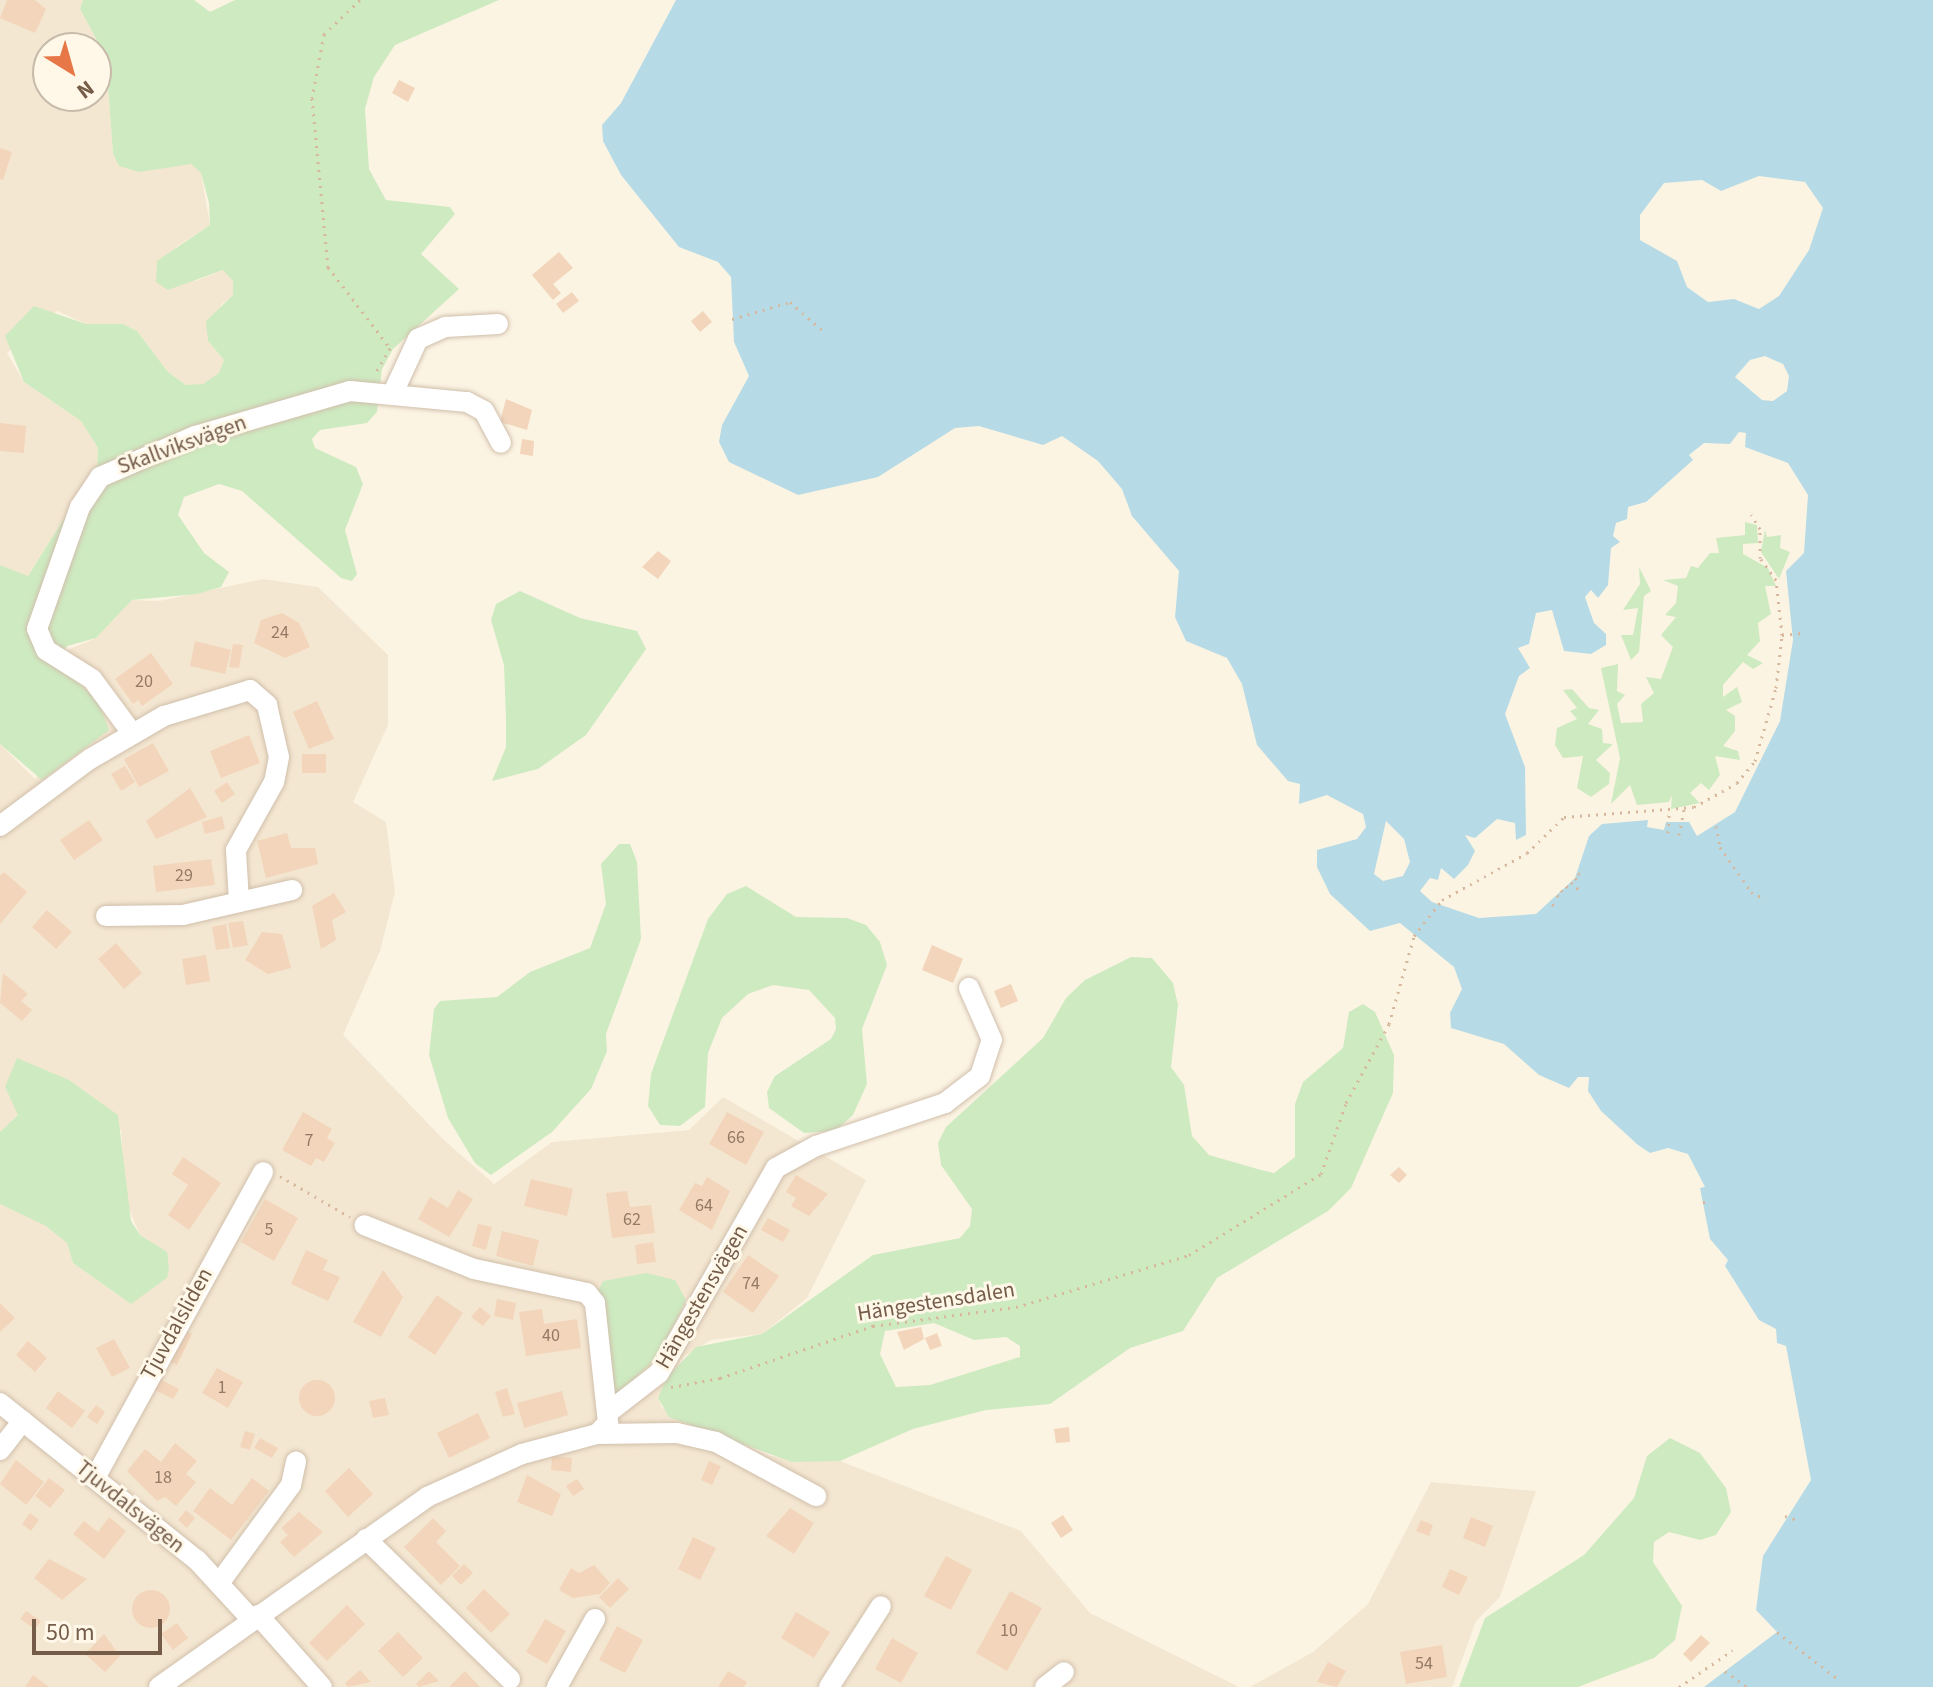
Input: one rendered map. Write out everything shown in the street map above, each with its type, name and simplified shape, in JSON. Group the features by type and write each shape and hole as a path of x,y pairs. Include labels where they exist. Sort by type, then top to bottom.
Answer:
{"street":[{"path":"393,393 418,339 445,327 498,324"},
{"name":"Skallviksvägen","path":"132,733 92,679 46,650 37,629 94,484 121,464 162,455 195,436 329,393 367,390 476,405 501,443"},
{"path":"0,826 132,733 240,690 257,693 267,705 278,741 277,771 236,850 239,902"},
{"path":"106,916 183,915 292,890"},
{"name":"Hängestensvägen","path":"597,1434 610,1411 647,1387 776,1168 816,1146 945,1103 980,1076 992,1040 969,988"},
{"name":"Tjuvdalsliden","path":"95,1478 263,1172"},
{"path":"364,1225 474,1269 587,1293 595,1303 610,1411"},
{"name":"Tjuvdalsvägen","path":"0,1403 220,1582 322,1687"},
{"path":"0,1450 23,1421"},
{"path":"159,1687 366,1539 471,1474 597,1434 677,1433 716,1442 816,1496"},
{"path":"220,1582 291,1485 296,1462"},
{"path":"366,1539 510,1679"},
{"path":"829,1687 881,1606"},
{"path":"557,1687 595,1619"},
{"path":"1045,1687 1064,1672"}],"path":[{"path":"360,0 324,34 312,98 328,267 390,348 367,390"},
{"path":"732,319 790,302 823,331"},
{"name":"Hängestensdalen","path":"647,1387 720,1378 873,1326 1016,1307 1189,1255 1307,1182 1329,1160 1346,1103 1399,999 1411,943 1433,909 1538,846 1564,817 1684,809 1727,791 1755,761 1779,675 1782,635 1776,580 1760,558 1760,529 1751,514"},
{"path":"1782,635 1802,633"},
{"path":"1679,835 1684,809"},
{"path":"1668,833 1669,811"},
{"path":"1716,826 1720,847 1751,892 1765,899"},
{"path":"1575,880 1578,889"},
{"path":"1566,886 1571,890"},
{"path":"1561,890 1566,895"},
{"path":"263,1172 364,1225"},
{"path":"1703,1202 1711,1202"},
{"path":"1785,1516 1800,1521"},
{"path":"1777,1632 1839,1680"},
{"path":"1679,1687 1733,1650"},
{"path":"1725,1671 1747,1687"}],"shaded area":[{"path":"0,0 83,0 80,9 92,32 32,32 32,112 110,112 113,154 119,166 191,164 201,173 210,225 176,247 195,281 224,270 233,281 233,295 221,305 208,341 224,360 220,373 203,385 186,385 168,372 137,331 123,324 86,324 57,311 7,353 24,382 81,421 98,448 97,465 27,577 0,565"},
{"path":"263,579 318,587 388,655 388,725 353,802 386,822 395,892 380,951 343,1035 444,1140 494,1184 552,1142 689,1130 723,1097 866,1180 807,1298 762,1334 711,1340 684,1356 658,1397 662,1408 771,1456 840,1461 1021,1531 1090,1613 1239,1687 0,1687 0,1204 46,1225 67,1243 73,1263 131,1304 151,1242 140,1235 126,1202 121,1130 18,1115 0,1132 0,744 35,779 98,701 73,678 63,652 96,638 132,600 159,601"},
{"path":"1431,1482 1536,1491 1500,1597 1476,1621 1452,1687 1250,1687 1313,1652 1368,1604"}],"green space":[{"path":"83,0 194,0 210,12 235,0 499,0 395,45 374,77 365,109 369,169 386,200 450,207 455,214 421,254 459,289 393,349 382,369 377,412 367,423 320,430 312,439 315,448 356,467 363,484 345,530 357,574 352,581 341,578 242,491 219,484 184,497 178,515 204,553 229,572 221,587 197,594 132,600 96,638 67,646 63,652 73,678 98,701 109,730 42,780 0,744 0,565 28,576 97,465 98,448 81,421 24,382 5,336 34,306 86,324 123,324 137,331 168,372 186,385 203,384 219,373 224,360 208,341 206,321 233,295 233,281 223,270 168,290 156,282 157,261 210,225 209,203 201,173 191,164 139,172 119,166 113,154 110,112 112,32 92,32 80,9"},
{"path":"1745,522 1757,525 1758,543 1743,544 1743,554 1768,568 1776,586 1765,586 1771,614 1758,623 1760,641 1747,655 1763,663 1753,669 1743,662 1723,685 1723,697 1737,687 1742,702 1726,710 1735,716 1735,731 1723,746 1738,751 1740,760 1715,756 1720,775 1709,790 1701,783 1690,793 1700,803 1671,809 1672,795 1669,802 1637,805 1630,785 1611,804 1620,758 1601,668 1618,664 1617,691 1625,695 1617,704 1621,723 1643,722 1641,704 1654,693 1646,677 1661,679 1673,647 1661,635 1676,617 1665,615 1676,603 1678,586 1663,580 1686,578 1691,566 1698,568 1710,553 1719,553 1716,538 1745,535"},
{"path":"1765,530 1767,537 1781,535 1780,548 1790,552 1779,579 1761,552"},
{"path":"1639,567 1651,591 1644,596 1639,652 1631,660 1621,635 1633,635 1638,608 1623,610 1640,584"},
{"path":"520,591 580,618 637,631 646,649 586,735 538,769 492,781 506,747 506,720 504,665 491,620 496,604"},
{"path":"1572,689 1589,708 1599,710 1588,724 1602,729 1603,743 1613,744 1596,760 1610,773 1609,784 1591,797 1577,788 1583,756 1563,758 1555,745 1557,728 1577,719 1570,711 1577,708 1563,690"},
{"path":"619,844 630,844 637,862 641,939 606,1034 607,1051 591,1089 552,1132 491,1175 475,1163 448,1118 429,1055 434,1009 440,1001 497,997 530,972 590,948 606,904 601,864"},
{"path":"746,886 796,917 847,918 866,925 880,942 887,965 862,1029 867,1084 853,1115 835,1131 804,1133 769,1108 767,1092 775,1076 831,1039 836,1029 835,1018 809,990 773,985 748,994 722,1018 708,1053 705,1107 680,1126 660,1125 648,1106 651,1074 708,919 727,894"},
{"path":"1131,957 1152,958 1173,983 1178,1005 1171,1067 1184,1085 1192,1136 1209,1155 1274,1173 1295,1157 1295,1104 1303,1082 1343,1048 1349,1012 1363,1004 1375,1012 1394,1055 1393,1093 1351,1188 1328,1211 1217,1278 1183,1331 1130,1348 1050,1404 986,1410 913,1429 840,1461 792,1462 669,1417 658,1398 667,1377 696,1347 762,1334 873,1255 960,1238 970,1226 972,1209 941,1165 938,1143 946,1127 1043,1038 1066,998 1085,980","holes":["934,1323 974,1340 1006,1337 1020,1346 1020,1357 930,1385 896,1387 880,1354 885,1331"]},
{"path":"17,1058 69,1080 118,1115 131,1221 140,1235 167,1252 169,1268 167,1278 131,1304 73,1263 67,1243 46,1226 0,1204 0,1132 18,1115 5,1087"},
{"path":"646,1273 675,1280 686,1300 658,1357 613,1398 599,1289 603,1281"},
{"path":"1670,1438 1700,1453 1726,1488 1731,1512 1716,1535 1700,1540 1669,1532 1654,1542 1653,1562 1682,1606 1675,1640 1654,1658 1578,1687 1459,1687 1485,1618 1584,1555 1634,1498 1647,1456"}],"water":[{"path":"676,0 1933,0 1933,1687 1704,1687 1777,1632 1756,1610 1763,1556 1811,1480 1786,1346 1777,1343 1776,1329 1759,1320 1725,1266 1728,1260 1710,1239 1700,1188 1705,1187 1688,1154 1668,1148 1650,1153 1638,1145 1601,1111 1588,1091 1589,1077 1578,1077 1569,1088 1539,1075 1504,1044 1451,1028 1450,1013 1462,989 1454,967 1400,923 1370,931 1330,894 1317,867 1317,850 1357,839 1366,827 1363,814 1327,795 1299,804 1300,784 1288,781 1257,745 1242,684 1227,658 1186,641 1175,617 1179,571 1132,516 1122,489 1098,461 1062,436 1043,445 979,426 955,428 878,477 798,495 729,462 719,442 722,425 749,376 734,342 731,277 718,262 679,247 621,175 603,141 602,125 621,103","holes":["1759,176 1805,182 1823,208 1809,250 1779,296 1759,309 1734,299 1708,302 1687,287 1677,261 1640,240 1640,215 1664,183 1702,180 1721,191","1765,356 1783,364 1789,376 1787,391 1773,401 1762,400 1735,377 1750,360","1739,432 1746,433 1745,447 1788,463 1808,495 1804,553 1786,571 1793,640 1780,721 1735,812 1697,836 1689,822 1666,822 1664,830 1647,827 1648,820 1602,824 1589,836 1575,878 1536,914 1479,918 1432,902 1420,891 1430,878 1438,880 1441,868 1454,879 1468,865 1475,851 1465,835 1475,838 1497,819 1515,823 1516,840 1526,835 1525,767 1505,714 1519,676 1530,668 1518,648 1529,644 1536,613 1552,610 1564,651 1591,654 1606,645 1606,634 1594,623 1585,597 1591,590 1598,598 1608,585 1611,548 1620,542 1613,536 1616,523 1627,519 1628,507 1646,502 1693,460 1689,455 1704,443 1730,444","1386,821 1404,839 1410,862 1403,876 1383,881 1374,874"]}],"building":[{"path":"7,0 35,0 46,9 35,32 0,18"},
{"path":"399,80 415,88 408,102 392,93"},
{"path":"0,148 12,152 3,180 0,179"},
{"path":"559,252 573,268 553,284 561,293 553,300 532,275"},
{"path":"572,292 579,301 563,313 556,304"},
{"path":"703,311 712,322 700,332 691,321"},
{"path":"506,399 532,410 527,430 500,422"},
{"path":"0,423 26,426 24,453 0,451"},
{"path":"522,439 534,441 533,456 520,454"},
{"path":"658,551 671,561 658,579 642,567"},
{"path":"282,613 299,623 310,647 285,658 254,643 261,620"},
{"path":"195,641 231,650 225,674 190,666"},
{"path":"233,644 243,645 239,668 229,667"},
{"path":"151,653 173,684 142,706 138,700 133,704 115,679"},
{"path":"317,701 334,739 309,749 293,712"},
{"path":"249,735 260,763 221,778 210,751"},
{"path":"153,743 169,771 139,787 124,759"},
{"path":"302,754 326,754 326,773 302,773"},
{"path":"125,766 135,782 121,791 111,774"},
{"path":"227,782 235,794 222,803 214,791"},
{"path":"190,788 207,817 156,839 146,821"},
{"path":"222,816 225,829 205,834 202,822"},
{"path":"89,820 103,840 74,860 60,840"},
{"path":"287,833 291,848 315,848 318,864 266,878 257,841"},
{"path":"211,859 215,885 156,892 153,866"},
{"path":"4,872 27,892 0,924 0,876"},
{"path":"334,893 346,912 332,920 336,940 321,949 312,906"},
{"path":"47,910 72,932 56,949 32,927"},
{"path":"243,921 248,945 233,948 228,923"},
{"path":"226,924 230,948 216,950 212,927"},
{"path":"262,932 282,934 291,968 268,974 245,960"},
{"path":"116,943 142,973 124,989 98,959"},
{"path":"932,945 963,959 953,983 922,970"},
{"path":"206,955 210,981 186,985 182,959"},
{"path":"3,973 28,994 21,1001 32,1010 22,1021 0,1003"},
{"path":"1011,984 1018,1001 1001,1008 994,991"},
{"path":"303,1112 332,1129 327,1138 335,1143 324,1162 316,1158 311,1166 282,1150"},
{"path":"727,1112 764,1132 746,1165 709,1144"},
{"path":"183,1157 221,1183 189,1230 168,1215 188,1185 172,1174"},
{"path":"1399,1167 1407,1175 1399,1183 1390,1175"},
{"path":"796,1175 828,1194 809,1216 791,1206 796,1198 786,1192"},
{"path":"707,1177 730,1191 712,1230 679,1210 695,1183 702,1186"},
{"path":"531,1179 573,1189 567,1216 524,1206"},
{"path":"458,1190 473,1199 449,1237 418,1219 430,1197 448,1208"},
{"path":"627,1191 630,1207 651,1205 655,1233 612,1238 606,1193"},
{"path":"265,1199 298,1218 274,1261 241,1242"},
{"path":"768,1218 790,1230 783,1242 761,1230"},
{"path":"478,1224 492,1227 486,1250 472,1246"},
{"path":"502,1231 539,1240 533,1266 496,1256"},
{"path":"653,1242 656,1262 637,1264 635,1245"},
{"path":"306,1250 328,1260 323,1270 340,1277 328,1301 291,1284"},
{"path":"748,1255 779,1276 753,1313 723,1292"},
{"path":"383,1270 403,1297 381,1337 353,1322"},
{"path":"437,1295 463,1313 435,1355 408,1337"},
{"path":"497,1299 516,1303 513,1320 494,1316"},
{"path":"0,1303 15,1318 0,1332"},
{"path":"480,1307 491,1316 483,1326 471,1317"},
{"path":"542,1309 544,1324 577,1319 581,1348 526,1356 519,1312"},
{"path":"179,1327 192,1334 177,1365 164,1359"},
{"path":"921,1327 924,1339 904,1350 897,1332"},
{"path":"937,1333 942,1346 930,1350 925,1338"},
{"path":"114,1339 130,1368 112,1377 96,1348"},
{"path":"28,1341 47,1358 35,1372 16,1355"},
{"path":"217,1368 243,1382 228,1408 202,1393"},
{"path":"160,1379 179,1389 173,1399 155,1390"},
{"path":"317,1380 330,1385 335,1398 330,1411 317,1416 304,1411 299,1398 304,1385"},
{"path":"507,1388 515,1414 503,1417 495,1392"},
{"path":"58,1391 85,1411 72,1428 46,1408"},
{"path":"562,1391 568,1415 524,1428 517,1403"},
{"path":"385,1398 389,1415 373,1418 369,1401"},
{"path":"96,1405 105,1412 97,1424 87,1417"},
{"path":"478,1413 490,1438 449,1458 437,1433"},
{"path":"1069,1427 1070,1442 1056,1443 1054,1429"},
{"path":"245,1431 255,1434 250,1450 240,1447"},
{"path":"260,1438 278,1448 272,1458 254,1448"},
{"path":"175,1443 197,1461 186,1474 196,1482 176,1506 165,1497 157,1501 127,1471 145,1449 161,1462"},
{"path":"552,1456 572,1458 571,1472 551,1470"},
{"path":"16,1460 44,1482 26,1505 0,1484"},
{"path":"709,1461 721,1466 712,1485 701,1480"},
{"path":"349,1468 373,1494 348,1517 325,1491"},
{"path":"527,1475 561,1494 552,1516 517,1502"},
{"path":"49,1478 65,1490 50,1508 35,1496"},
{"path":"252,1478 269,1491 231,1540 193,1511 210,1488 232,1505"},
{"path":"577,1479 584,1489 573,1496 566,1486"},
{"path":"790,1508 814,1523 794,1554 766,1536"},
{"path":"186,1510 195,1518 187,1528 178,1520"},
{"path":"299,1512 323,1532 294,1557 280,1542 288,1535 281,1528"},
{"path":"30,1513 39,1520 31,1531 22,1524"},
{"path":"1063,1515 1073,1530 1061,1538 1051,1523"},
{"path":"109,1517 126,1531 104,1559 73,1534 84,1521 98,1532"},
{"path":"1471,1517 1493,1526 1485,1547 1463,1538"},
{"path":"433,1518 446,1531 436,1542 460,1566 441,1585 404,1547"},
{"path":"1421,1520 1433,1525 1429,1536 1416,1531"},
{"path":"693,1537 716,1548 700,1580 678,1569"},
{"path":"946,1556 972,1570 951,1610 924,1596"},
{"path":"49,1559 87,1579 62,1600 34,1578"},
{"path":"464,1564 473,1573 461,1585 452,1576"},
{"path":"594,1565 610,1583 600,1594 573,1598 559,1590 571,1568 579,1573"},
{"path":"1450,1569 1468,1577 1459,1595 1442,1587"},
{"path":"618,1578 629,1589 610,1608 599,1597"},
{"path":"484,1589 510,1614 491,1633 466,1608"},
{"path":"151,1590 165,1595 170,1609 165,1623 151,1628 137,1623 132,1609 137,1595"},
{"path":"1010,1591 1042,1608 1007,1671 976,1653"},
{"path":"347,1605 365,1624 327,1661 309,1643"},
{"path":"26,1611 41,1621 35,1629 20,1619"},
{"path":"796,1612 830,1632 814,1658 781,1638"},
{"path":"545,1619 566,1631 547,1664 526,1652"},
{"path":"177,1623 188,1638 173,1650 161,1634"},
{"path":"617,1626 643,1640 625,1673 599,1660"},
{"path":"63,1629 70,1636 63,1643 56,1636"},
{"path":"398,1632 423,1658 403,1677 378,1651"},
{"path":"104,1634 120,1656 105,1672 85,1654"},
{"path":"1701,1635 1710,1643 1691,1662 1683,1654"},
{"path":"892,1638 918,1653 901,1683 875,1669"},
{"path":"1442,1645 1447,1677 1406,1684 1400,1652"},
{"path":"1328,1662 1346,1671 1337,1687 1317,1682"},
{"path":"360,1670 371,1682 348,1687 345,1683"},
{"path":"429,1671 439,1681 419,1687 416,1684"},
{"path":"465,1671 480,1687 449,1687"},
{"path":"728,1671 747,1682 744,1687 718,1687"},
{"path":"33,1675 49,1687 25,1687"}]}
